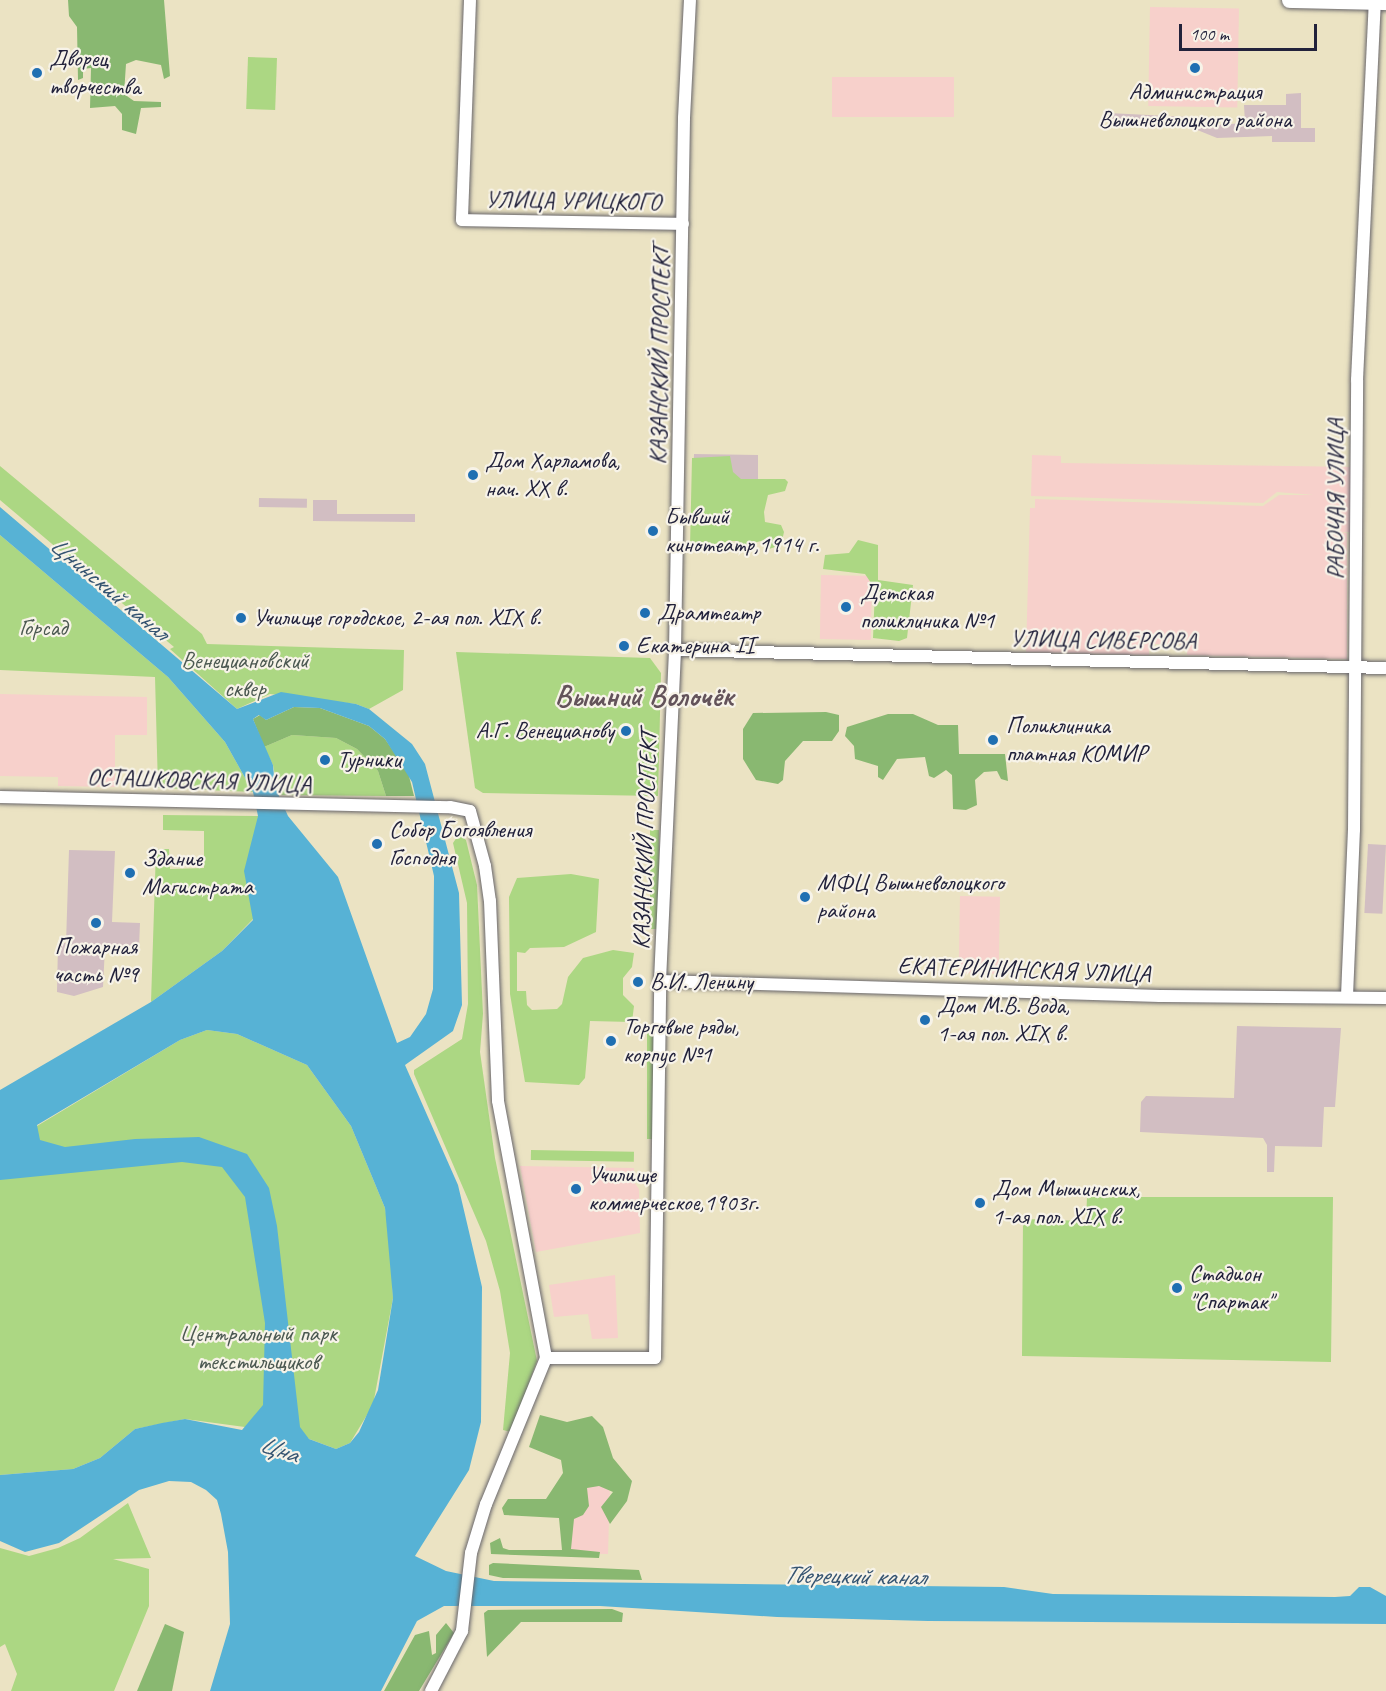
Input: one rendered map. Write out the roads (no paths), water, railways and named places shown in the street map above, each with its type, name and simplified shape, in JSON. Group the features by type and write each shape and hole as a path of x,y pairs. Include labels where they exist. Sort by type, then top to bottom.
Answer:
{"highway":[{"path":"1289,0 1380,2"}],"street":[{"name":"УЛИЦА УРИЦКОГО","path":"470,0 462,220 683,225"},
{"name":"КАЗАНСКИЙ ПРОСПЕКТ","path":"546,1358 655,1358 660,981 675,650 683,225 690,0"},
{"name":"РАБОЧАЯ УЛИЦА","path":"1347,996 1356,668 1358,368 1380,2"},
{"name":"УЛИЦА СИВЕРСОВА","path":"675,650 1386,668"},
{"name":"ОСТАШКОВСКАЯ УЛИЦА","path":"0,796 468,808 485,866 490,901 498,1101 546,1358"},
{"name":"ЕКАТЕРИНИНСКАЯ УЛИЦА","path":"660,981 1160,996 1386,998"},
{"path":"431,1691 454,1652 465,1610 471,1553 486,1504 546,1358"}],"water":[{"name":"Цна","path":"0,507 237,709 281,692 356,704 369,709 412,744 425,764 459,893 462,1005 453,1031 405,1065 458,1185 482,1287 481,1422 469,1470 415,1556 446,1571 494,1581 1004,1587 1053,1594 1335,1597 1350,1596 1359,1587 1370,1587 1386,1596 1386,1624 928,1621 777,1617 600,1606 444,1606 417,1621 381,1691 210,1691 230,1624 228,1552 217,1500 206,1490 191,1482 169,1481 139,1490 59,1543 25,1552 0,1541 0,1475 73,1469 100,1458 135,1429 162,1423 185,1419 242,1430 263,1405 265,1323 245,1197 222,1167 182,1162 0,1180 0,1090 151,1002 222,951 253,920 244,871 258,816 253,792 225,742 168,677 0,535","holes":["294,707 320,708 369,726 385,739 412,782 434,876 433,989 426,1014 410,1037 397,1043 338,877 288,816 275,787 273,765 253,719 259,715 266,720","207,1030 237,1034 307,1065 351,1126 385,1208 393,1298 378,1390 359,1432 350,1443 336,1449 309,1439 300,1427 277,1226 269,1188 247,1154 199,1137 135,1139 65,1147 40,1140 37,1125 180,1040"]}],"place":[{"name":"Администрация Вышневолоцкого района","path":"1195,68"},
{"name":"Дворец творчества","path":"37,73"},
{"name":"Дом Харламова, нач. XX в.","path":"473,475"},
{"name":"Бывший кинотеатр,1914 г.","path":"653,531"},
{"name":"Детская поликлиника №1","path":"846,607"},
{"name":"Драмтеатр","path":"645,613"},
{"name":"Училище городское, 2-ая пол. XIX в.","path":"241,618"},
{"name":"Екатерина II","path":"624,646"},
{"name":"А.Г. Венецианову","path":"626,731"},
{"name":"Поликлиника платная КОМИР","path":"993,740"},
{"name":"Турники","path":"325,760"},
{"name":"Собор Богоявления Господня","path":"377,844"},
{"name":"Здание Магистрата","path":"130,873"},
{"name":"МФЦ Вышневолоцкого района","path":"805,897"},
{"name":"Пожарная часть №9","path":"96,923"},
{"name":"В.И. Ленину","path":"638,982"},
{"name":"Дом М.В. Вода, 1-ая пол. XIX в.","path":"925,1020"},
{"name":"Торговые ряды, корпус №1","path":"611,1041"},
{"name":"Училище коммерческое,1903г.","path":"576,1189"},
{"name":"Дом Мышинских, 1-ая пол. XIX в.","path":"980,1203"},
{"name":"Стадион \"Спартак\"","path":"1177,1288"}],"district":[{"name":"Вышний Волочёк","path":"644,696"}],"water label":[{"name":"Цнинский канал","path":"109,588"},
{"name":"Тверецкий канал","path":"854,1576"}],"park label":[{"name":"Горсад","path":"43,628"},
{"name":"Венециановский сквер","path":"245,675"},
{"name":"Центральный парк текстильщиков","path":"258,1348"}]}
